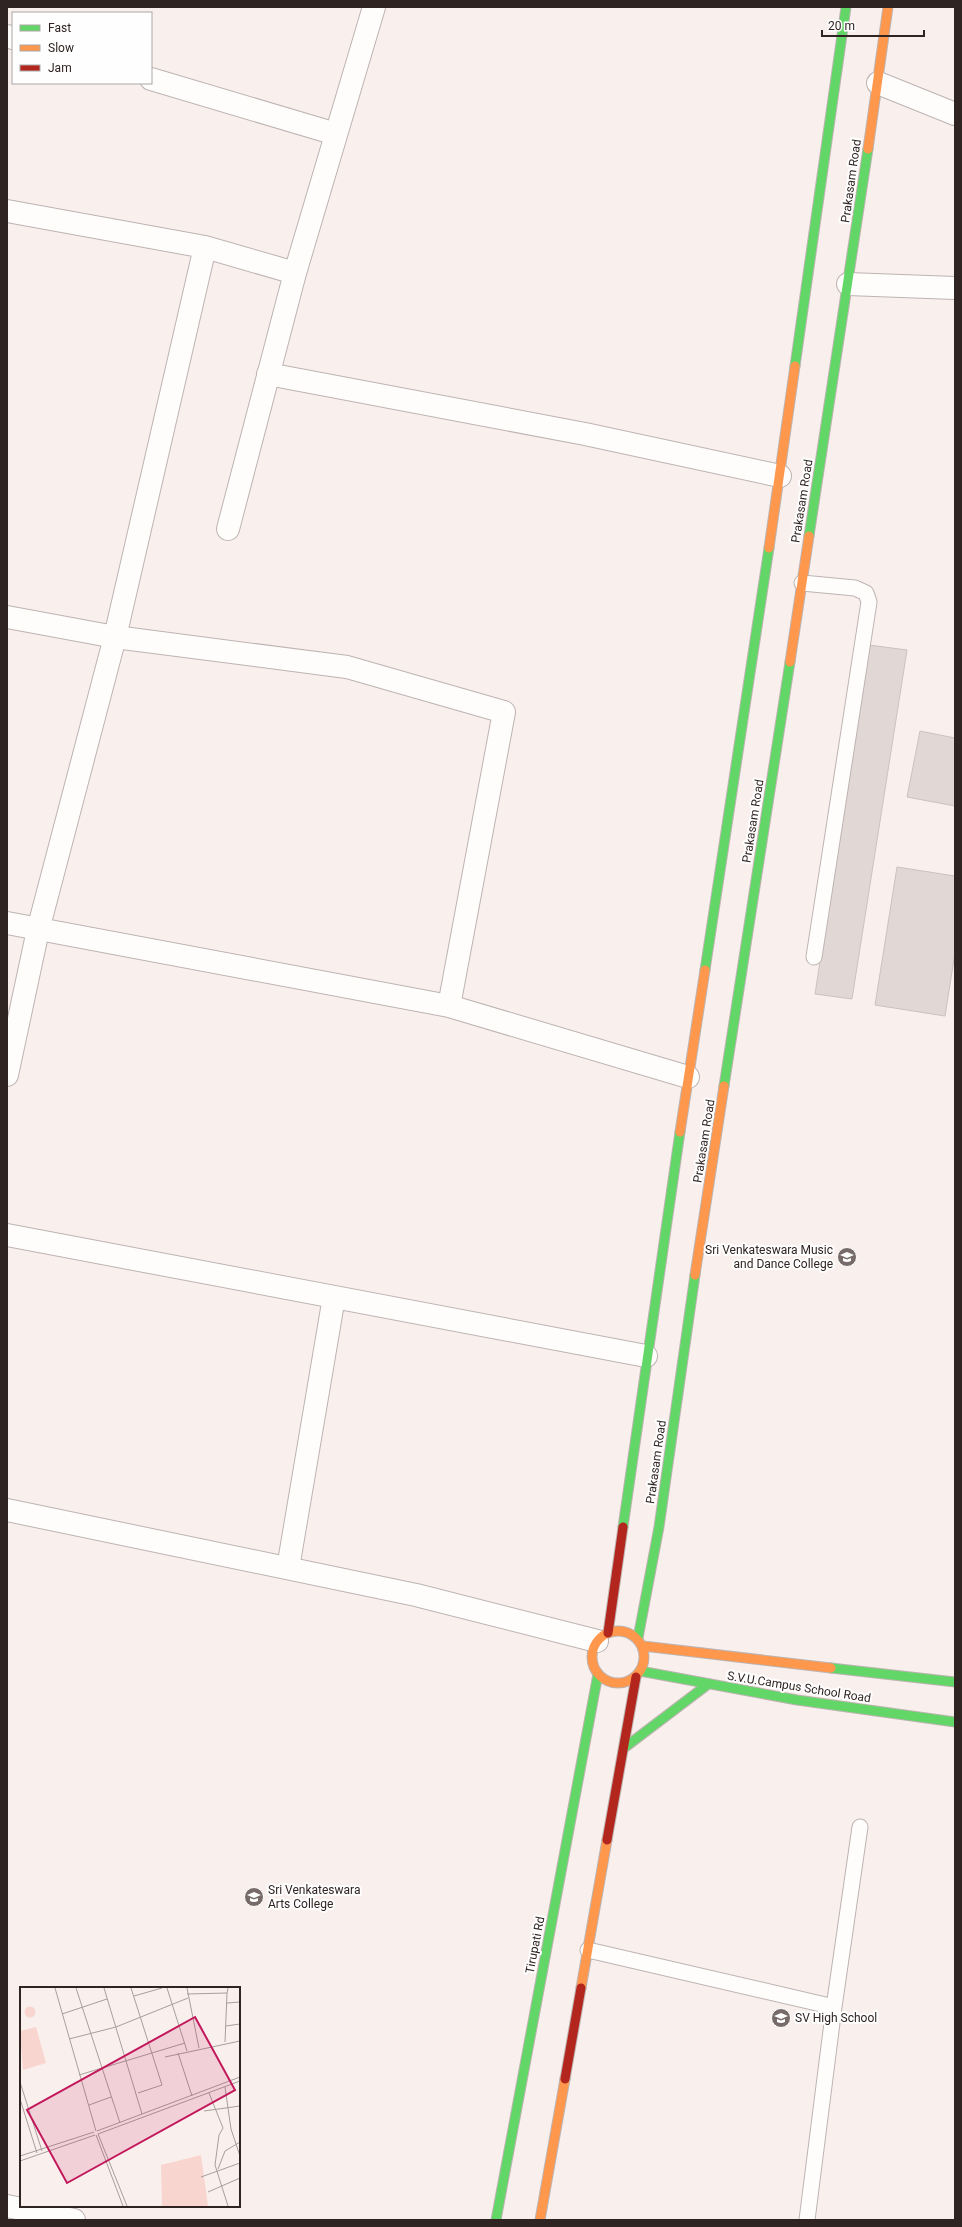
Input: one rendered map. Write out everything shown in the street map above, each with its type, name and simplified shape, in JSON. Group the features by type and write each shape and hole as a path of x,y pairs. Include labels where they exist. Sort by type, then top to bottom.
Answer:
{"main road":[{"name":"Prakasam Road","path":"598,1674 592,1657 593,1648 602,1637 646,1356 780,476 846,7"},
{"name":"Prakasam Road","path":"638,1674 645,1658 640,1642 659,1527 848,284 888,7"},
{"path":"602,1637 620,1630 626,1632 640,1642"},
{"name":"S.V.U.Campus School Road","path":"640,1642 955,1682"},
{"path":"598,1674 612,1683 620,1684 638,1674"},
{"name":"Tirupati Rd","path":"496,2220 598,1674"},
{"path":"540,2220 638,1674"},
{"name":"S.V.U.Campus School Road","path":"638,1674 893,1714 955,1722"},
{"path":"624,1748 707,1685"}],"street":[{"path":"228,528 295,273 374,7"},
{"path":"152,79 336,134"},
{"path":"878,84 955,114"},
{"path":"7,211 205,247 295,273"},
{"path":"7,1075 38,930 115,638 205,247"},
{"path":"848,284 955,288"},
{"path":"268,374 585,434 780,476"},
{"path":"7,617 115,638 347,667 504,712 450,1006"},
{"path":"7,923 450,1006 688,1077"},
{"path":"7,1235 646,1356"},
{"path":"288,1568 334,1297"},
{"path":"7,1510 416,1595 602,1637"},
{"path":"8,2210 74,2220"}],"lane":[{"path":"802,583 855,588 866,593 869,602 814,957"},
{"path":"807,2220 834,2007 860,1827"},
{"path":"588,1950 834,2007"}],"building":[{"path":"869,645 907,650 852,999 815,994"},
{"path":"920,731 955,738 955,806 907,797"},
{"path":"897,867 955,876 955,953 945,1016 875,1005"}],"traffic: fast":[{"path":"795,366 846,7"},
{"path":"809,536 868,149"},
{"path":"705,970 769,548"},
{"path":"724,1086 790,662"},
{"path":"623,1527 680,1132"},
{"path":"638,1638 659,1527 695,1275"},
{"path":"831,1668 955,1682"},
{"path":"640,1671 797,1700 955,1722"},
{"path":"496,2220 598,1674"},
{"path":"624,1748 707,1685"}],"traffic: slow":[{"path":"868,149 888,7"},
{"path":"769,548 795,366"},
{"path":"790,662 809,536"},
{"path":"680,1132 705,970"},
{"path":"695,1275 724,1086"},
{"path":"613,1631 623,1631 637,1638 644,1652 644,1657 644,1662 637,1676 623,1683 613,1683 603,1679 596,1672 592,1662 592,1652 596,1642 603,1635 613,1631"},
{"path":"643,1646 831,1668"},
{"path":"581,1988 607,1840"},
{"path":"540,2220 565,2079"}],"traffic: jam":[{"path":"608,1633 623,1527"},
{"path":"607,1840 636,1677"},
{"path":"565,2079 581,1988"}],"place":[{"name":"Sri Venkateswara Music and Dance College","path":"847,1257"},
{"name":"Sri Venkateswara Arts College","path":"254,1897"},
{"name":"SV High School","path":"781,2018"}]}
